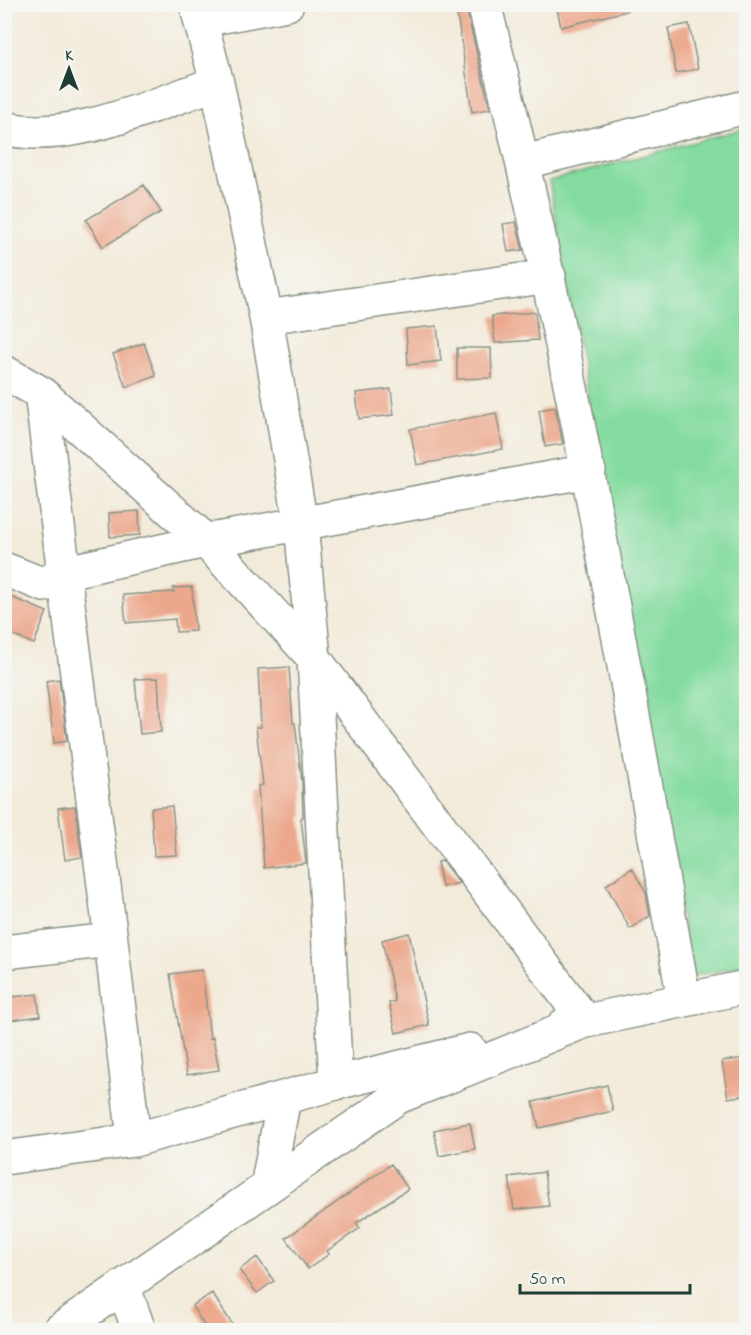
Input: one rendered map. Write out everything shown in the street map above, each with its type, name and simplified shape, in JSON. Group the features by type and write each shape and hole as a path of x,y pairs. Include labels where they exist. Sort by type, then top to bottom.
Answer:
{"street":[{"path":"287,4 199,12 217,83 266,317 301,525 314,658 336,1083"},
{"path":"484,4 524,162 589,471 684,999"},
{"path":"4,128 26,134 84,127 217,83"},
{"path":"524,162 747,107"},
{"path":"266,317 549,276"},
{"path":"4,372 41,393 206,541 314,658 585,1021"},
{"path":"41,393 62,573 111,940 134,1140"},
{"path":"4,569 44,585 62,573 206,541 589,471"},
{"path":"4,952 111,940"},
{"path":"4,1158 134,1140 336,1083 585,1021 747,987"},
{"path":"60,1330 399,1097 585,1021"},
{"path":"267,1187 284,1098"},
{"path":"123,1286 139,1330"}],"green space":[{"path":"746,128 746,966 692,976 549,181"}],"building":[{"path":"556,4 626,4 627,11 561,27"},
{"path":"467,12 490,109 472,112 457,14"},
{"path":"689,24 698,69 676,73 668,28"},
{"path":"144,185 161,212 103,247 86,220"},
{"path":"516,222 523,250 508,252 503,224"},
{"path":"535,312 538,340 495,343 492,316"},
{"path":"437,326 441,361 408,365 406,329"},
{"path":"144,343 156,376 126,387 113,354"},
{"path":"457,348 491,348 492,378 457,379"},
{"path":"391,389 394,415 359,419 356,393"},
{"path":"555,407 563,444 545,447 539,410"},
{"path":"496,413 503,449 417,465 410,429"},
{"path":"139,511 140,535 110,537 109,513"},
{"path":"192,587 195,631 176,632 175,619 126,623 123,595 174,592 173,588"},
{"path":"4,594 47,612 34,644 4,631"},
{"path":"289,667 293,723 295,723 302,782 303,817 301,818 306,863 264,868 258,786 263,785 256,727 261,727 258,669"},
{"path":"158,678 161,732 140,734 135,679"},
{"path":"59,679 67,741 54,743 46,681"},
{"path":"75,806 82,857 65,860 58,808"},
{"path":"172,806 177,855 154,856 151,808"},
{"path":"442,861 459,883 442,887 437,862"},
{"path":"632,868 646,893 650,916 630,929 606,885"},
{"path":"409,933 429,1025 396,1033 389,1003 395,1001 382,940"},
{"path":"202,970 210,1038 213,1037 219,1070 187,1075 170,974"},
{"path":"37,994 40,1016 4,1021 4,998"},
{"path":"747,1058 747,1095 728,1098 722,1061"},
{"path":"607,1085 613,1111 539,1128 533,1102"},
{"path":"470,1123 475,1149 439,1156 434,1130"},
{"path":"391,1164 408,1189 356,1223 360,1228 327,1251 329,1254 308,1269 286,1238"},
{"path":"544,1172 549,1206 514,1210 509,1177"},
{"path":"257,1257 274,1281 257,1293 239,1270"},
{"path":"212,1293 232,1324 223,1330 207,1330 192,1306"}]}
